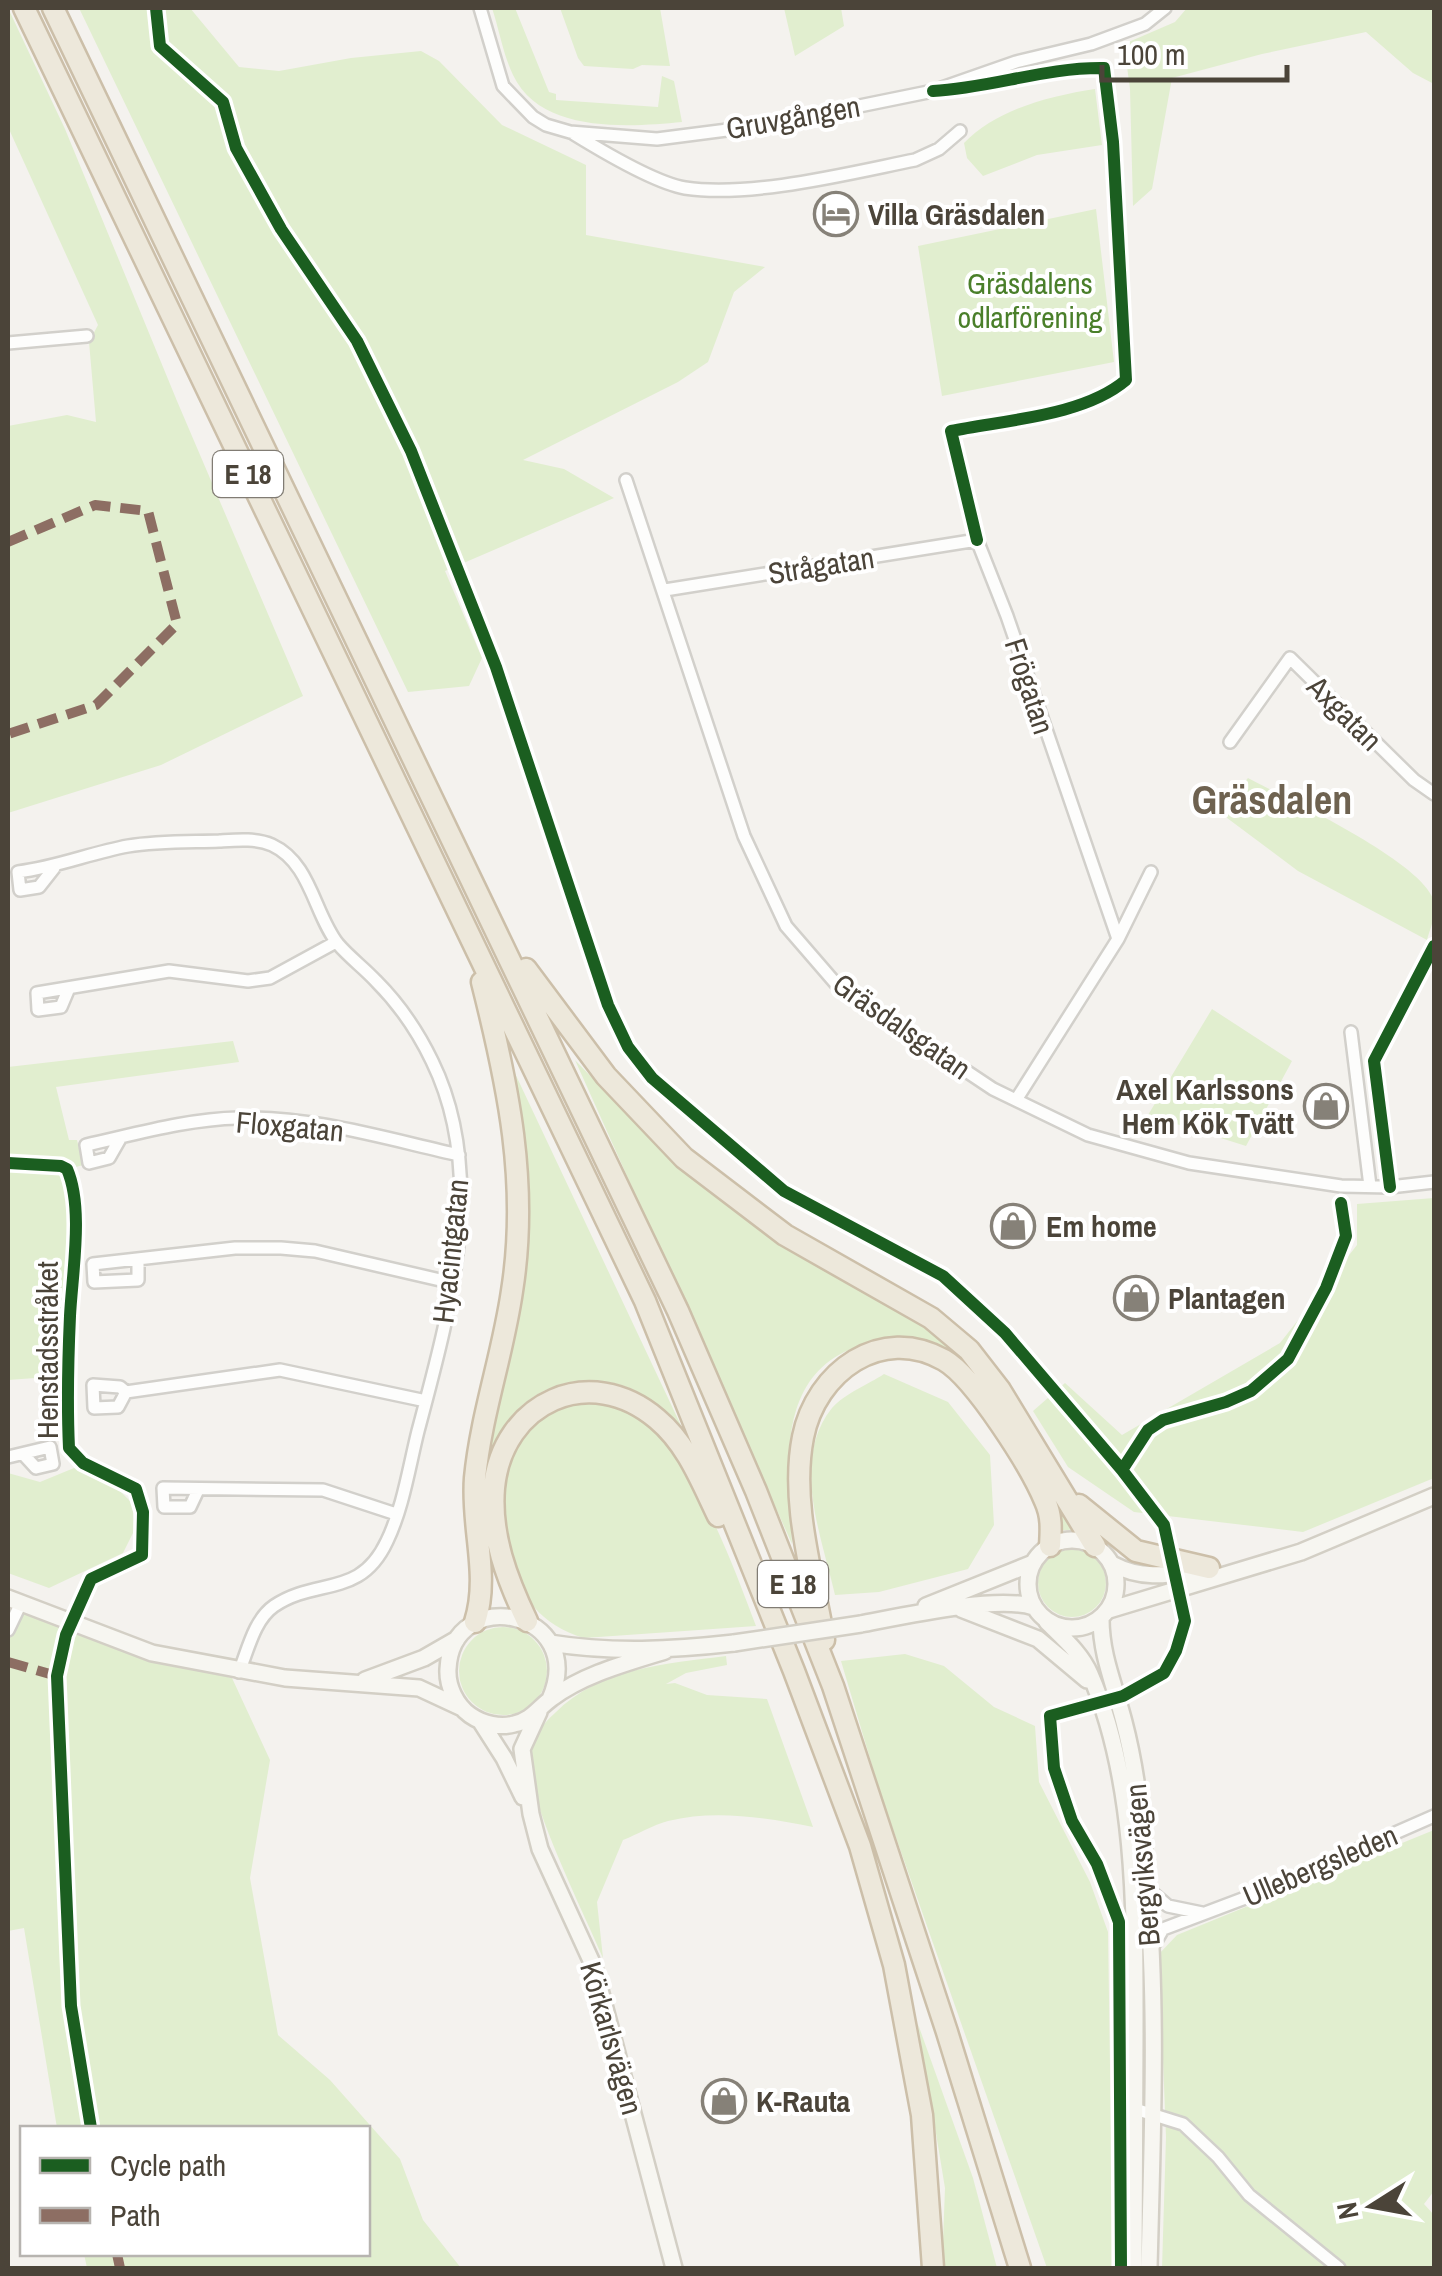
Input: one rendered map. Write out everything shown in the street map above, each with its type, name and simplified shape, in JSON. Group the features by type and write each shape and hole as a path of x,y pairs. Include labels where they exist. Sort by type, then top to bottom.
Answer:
{"highway":[{"name":"E 18","path":"24,8 645,1302 860,1846 894,1965 922,2115 933,2268"},
{"name":"E 18","path":"53,8 678,1311 756,1492 833,1686 1020,2268"},
{"path":"495,927 606,1076 684,1158 785,1235 952,1332 985,1368 1095,1546"},
{"path":"472,941 515,1128 519,1210 512,1290 476,1478 482,1582 476,1622"},
{"path":"833,1686 804,1523 800,1463 802,1439 817,1395 846,1364 882,1350 902,1348 948,1362 965,1377 1032,1475 1050,1514 1050,1546"},
{"path":"526,1621 496,1537 494,1490 501,1453 518,1426 556,1398 589,1391 606,1392 640,1406 659,1420 690,1458 802,1694"},
{"path":"1060,1487 1136,1551 1208,1568"}],"street":[{"name":"Gruvgången","path":"480,8 503,86 533,117 570,132 657,139 766,125 933,90 1016,62 1091,44 1145,24 1165,8"},
{"name":"Frögatan","path":"933,90 962,89 1078,68 1104,68 1113,142 1126,380 1109,395 1083,404 951,431 977,540 1118,939"},
{"path":"570,132 603,152 683,188 748,188 915,160 939,149 960,131"},
{"path":"8,325 11,342 87,336"},
{"name":"Gräsdalsgatan","path":"626,480 744,836 786,926 837,985 993,1089 1088,1135 1188,1163 1341,1186 1434,1182"},
{"name":"Strågatan","path":"665,590 977,540"},
{"name":"Axgatan","path":"1230,742 1290,658 1414,780 1434,794"},
{"name":"Hyacintgatan","path":"54,868 128,846 259,841 274,846 298,867 336,942 378,982 412,1024 452,1109 459,1156 460,1212 453,1283 388,1539 364,1574 351,1582 292,1598 266,1614 239,1672"},
{"path":"1016,1100 1118,939 1152,872"},
{"path":"69,988 168,971 248,981 270,978 336,942"},
{"path":"1352,1032 1370,1186"},
{"name":"Floxgatan","path":"121,1137 240,1118 318,1123 459,1156"},
{"path":"138,1261 235,1248 281,1248 315,1251 453,1283"},
{"path":"126,1392 280,1370 426,1400"},
{"path":"8,1457 24,1455"},
{"path":"198,1490 323,1490 396,1514"},
{"path":"1033,1562 1028,1593 1034,1607 1047,1622 1074,1629 1105,1614 1301,1552 1434,1496"},
{"path":"868,1623 940,1602 1033,1562 1050,1546 1072,1540 1095,1546 1112,1564 1136,1576 1259,1564"},
{"path":"1105,1614 1117,1587 1112,1564"},
{"path":"8,1630 14,1601 152,1652 239,1672 419,1688 462,1708 481,1722 511,1725 602,1671 665,1650"},
{"path":"550,1643 584,1649 665,1650 1007,1601 1034,1607"},
{"path":"960,1608 1038,1638 1070,1663 1096,1691"},
{"name":"Bergviksvägen","path":"1105,1614 1104,1661 1132,1762 1148,1888 1152,2115 1149,2268"},
{"path":"359,1682 424,1658 457,1639 476,1622 492,1616 510,1616 540,1630 550,1643 558,1671 544,1706"},
{"name":"Bergviksvägen","path":"1047,1622 1081,1658 1096,1691 1121,1789 1132,1880 1135,1954 1134,2268"},
{"path":"457,1639 449,1656 448,1674 452,1693 462,1708"},
{"name":"Körkarlsvägen","path":"530,1814 522,1748 544,1706"},
{"name":"Körkarlsvägen","path":"481,1722 504,1758 530,1814 540,1849 594,1967 674,2268"},
{"name":"Ullebergsleden","path":"1150,1950 1163,1929 1434,1816"},
{"path":"1148,1888 1168,1906 1206,1914"},
{"path":"1134,2110 1183,2124 1218,2157 1249,2195 1338,2268"}],"green space":[{"path":"8,8 65,129 303,696 161,765 8,813 8,426 67,415 96,422 89,342 98,325 8,127"},
{"path":"79,8 190,8 239,67 279,71 421,51 439,61 502,125 586,165 586,235 765,267 734,292 708,362 678,382 523,460 564,469 614,498 445,571 482,658 469,686 408,692"},
{"path":"492,8 515,8 549,92 556,94 556,100 658,107 662,76 674,81 682,122 613,125 565,117 544,108 526,94 513,75"},
{"path":"560,8 660,8 670,66 584,66"},
{"path":"784,8 841,8 844,26 795,56"},
{"path":"1187,8 1434,8 1434,84 1413,73 1366,32 1172,78 1152,189 1133,206 1130,89 1124,44 1175,22"},
{"path":"1095,89 1102,145 1037,155 983,176 967,158 964,143 992,121 1042,100"},
{"name":"Gräsdalens odlarförening","path":"1096,209 1114,362 942,396 918,246"},
{"path":"1248,778 1352,833 1407,869 1425,886 1434,902 1427,940 1298,871 1219,812"},
{"path":"1212,1009 1292,1061 1246,1146 1148,1115"},
{"path":"233,1041 239,1062 56,1087 69,1140 77,1140 83,1165 62,1171 69,1197 63,1376 8,1380 8,1067"},
{"path":"575,1060 673,1162 728,1205 930,1326 964,1356 1078,1529 1057,1531 994,1407 963,1363 939,1344 902,1338 874,1342 841,1354 818,1372 802,1395 789,1451 792,1544"},
{"path":"512,1067 685,1434 645,1396 627,1387 590,1380 552,1387 535,1396 506,1423 492,1451 486,1447 517,1312 528,1241 527,1166"},
{"path":"1434,1198 1434,1478 1303,1532 1134,1512 1068,1467 1033,1411 1065,1383 1122,1435 1280,1343 1357,1245 1357,1204"},
{"path":"884,1374 948,1402 990,1455 994,1525 968,1569 879,1592 835,1595 813,1499 813,1451 832,1408"},
{"path":"612,1402 652,1425 686,1470 725,1547 756,1626 584,1638 544,1617 529,1601 510,1563 505,1541 502,1496 506,1457 520,1435 551,1404"},
{"path":"74,1468 113,1484 132,1503 135,1529 123,1553 49,1588 8,1573 8,1473 40,1482"},
{"path":"1072,1549 1085,1551 1096,1559 1104,1570 1104,1596 1096,1607 1085,1615 1072,1617 1059,1615 1048,1607 1040,1596 1038,1583 1040,1570 1048,1559 1059,1551"},
{"path":"23,1613 150,1659 232,1678 270,1760 250,1878 278,2035 330,2080 400,2159 423,2220 461,2268 87,2268 84,2256 370,2256 370,2126 57,2126 24,1928 8,1931 8,1641"},
{"path":"503,1627 520,1630 534,1640 544,1654 544,1688 534,1702 520,1712 503,1715 486,1712 472,1702 462,1688 459,1671 462,1654 472,1640 486,1630"},
{"path":"905,1654 944,1666 994,1707 1035,1726 1039,1782 1090,1882 1108,1932 1113,2268 1047,2268 880,1792 841,1661"},
{"path":"726,1656 727,1665 686,1673 666,1684 675,1683 707,1695 767,1699 813,1827 723,1815 686,1817 623,1840 597,1902 603,1958 534,1791 529,1767 531,1745 551,1717 593,1686 635,1670"},
{"path":"1434,1830 1434,2191 1424,2204 1434,2215 1434,2268 1162,2268 1166,2137 1159,1954 1177,1935"},
{"path":"918,2024 973,2178 997,2268 942,2268 945,2188"}],"marked path":[{"path":"8,542 95,505 148,511 177,624 96,705 8,734"},
{"path":"8,1662 57,1676"},
{"path":"117,2256 120,2268"}],"cycle path":[{"path":"156,8 160,46 223,102 236,148 281,229 357,341 411,451 496,667 608,1005 628,1047 652,1078 784,1191 943,1276 1005,1333 1164,1525 1185,1621 1164,1673 1123,1696 1050,1716 1054,1768 1072,1821 1097,1864 1119,1922 1121,2268"},
{"path":"933,91 1104,68 1113,142 1126,380 1089,402 1066,409 951,431 977,540"},
{"path":"1390,1187 1374,1061 1434,946"},
{"name":"Henstadsstråket","path":"8,1163 67,1169 76,1222 70,1316 69,1448 83,1463 136,1489 143,1512 142,1555 91,1579 66,1635 57,1676 71,2006 91,2126"},
{"path":"1122,1470 1148,1430 1163,1420 1251,1391 1288,1359 1326,1288 1346,1236 1341,1203"}],"place":[{"name":"Villa Gräsdalen","path":"836,214"},
{"name":"Axel Karlssons Hem Kök Tvätt","path":"1326,1106"},
{"name":"Em home","path":"1013,1226"},
{"name":"Plantagen","path":"1136,1298"},
{"name":"K-Rauta","path":"724,2101"}],"district":[{"name":"Gräsdalen","path":"1272,799"}]}
